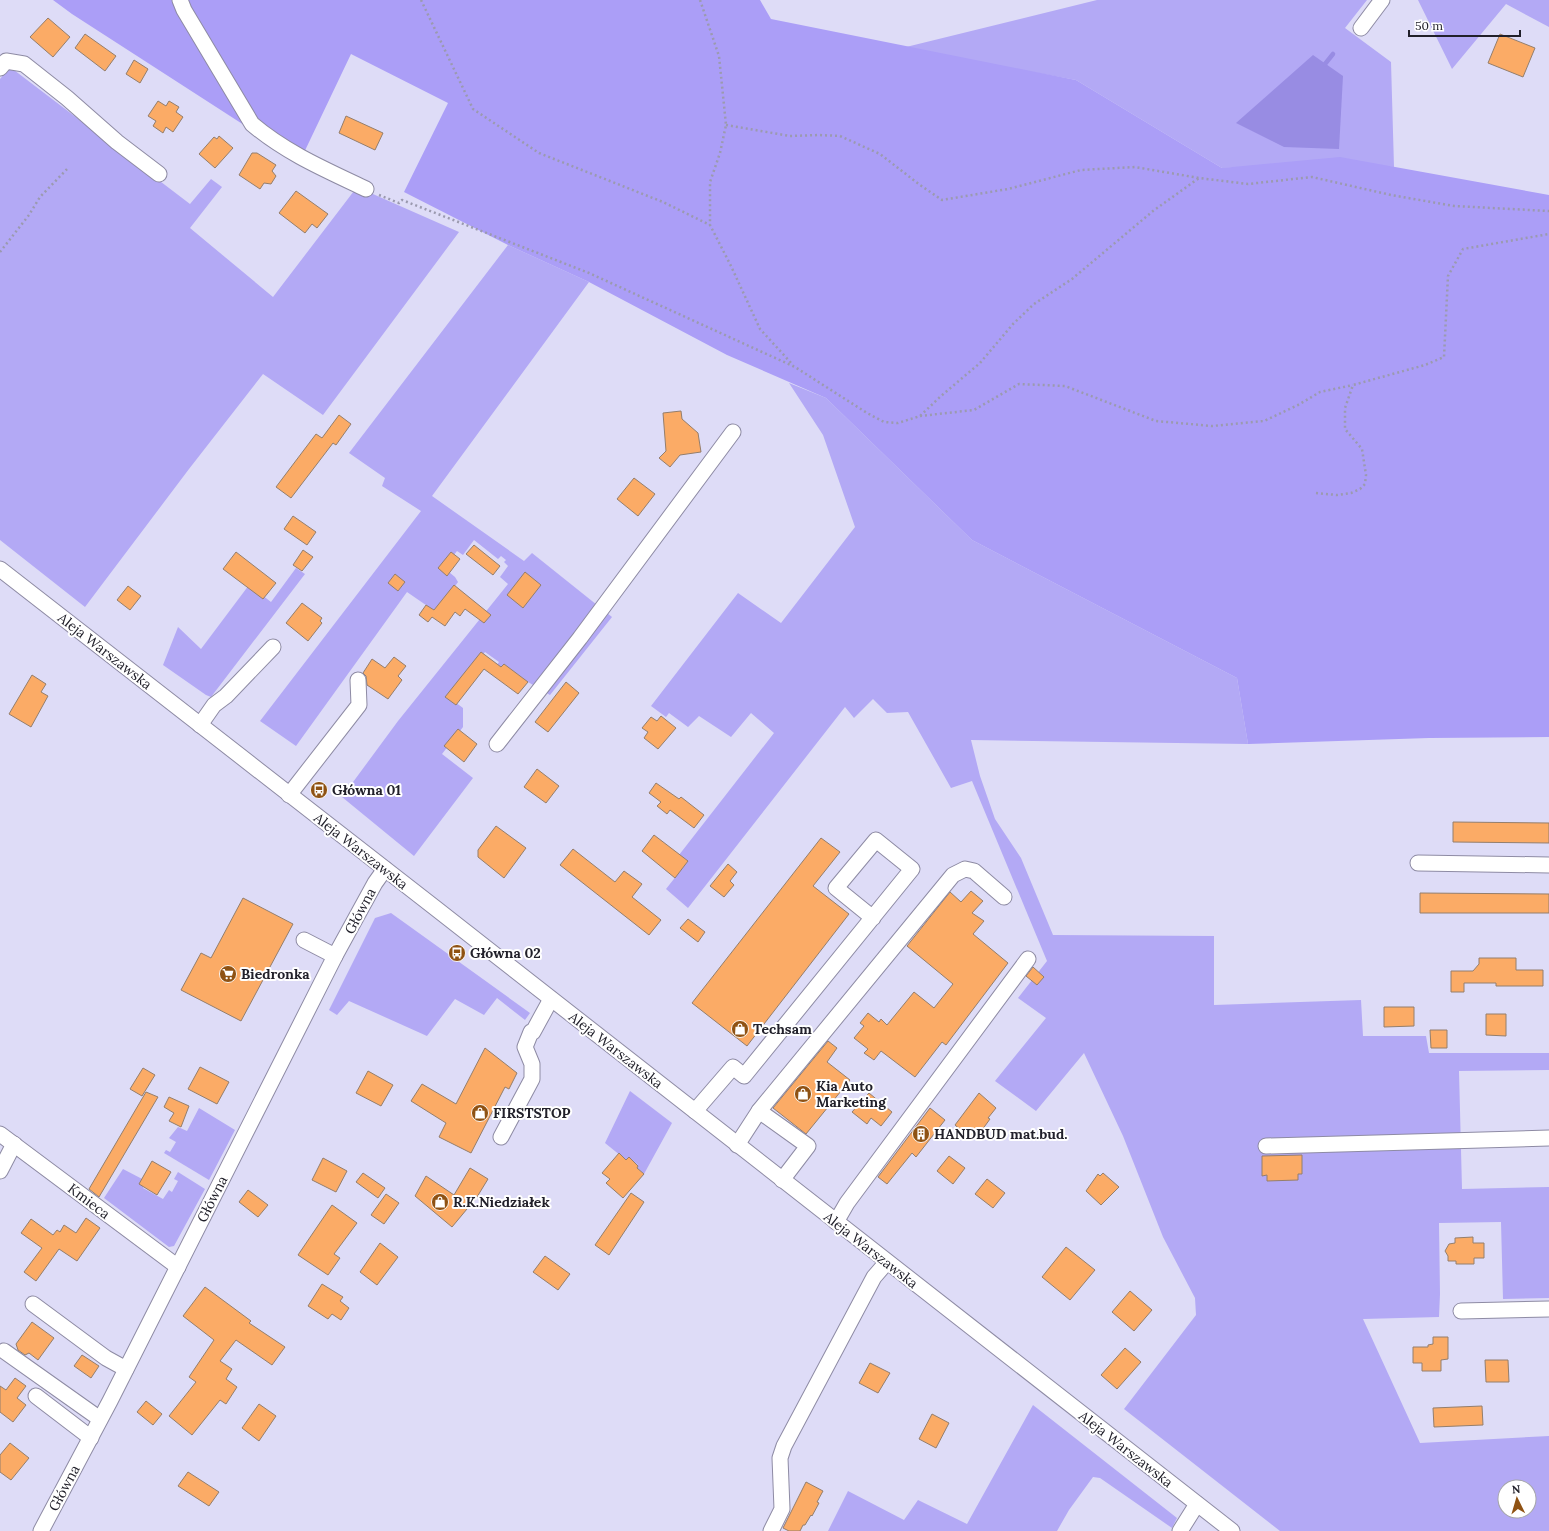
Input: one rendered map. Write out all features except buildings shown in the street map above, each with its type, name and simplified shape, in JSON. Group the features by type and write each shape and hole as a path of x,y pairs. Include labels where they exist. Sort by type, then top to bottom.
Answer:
{"street":[{"path":"180,0 184,10 252,124 292,153 366,189"},
{"path":"1361,28 1382,0"},
{"path":"0,68 6,61 24,64 67,98 117,142 159,174"},
{"path":"497,744 580,638 733,432"},
{"name":"Aleja Warszawska","path":"0,569 1232,1531"},
{"path":"200,726 214,705 226,696 273,647"},
{"path":"289,795 358,705 358,680"},
{"path":"695,1111 734,1067 744,1076 873,918 912,869 876,840 836,888 873,918"},
{"path":"1418,863 1549,866"},
{"name":"Główna","path":"41,1531 91,1438 335,956 374,883 384,869"},
{"path":"737,1145 759,1111 953,875 965,869 974,871 1004,897"},
{"path":"304,940 335,956"},
{"path":"836,1222 848,1203 1028,959"},
{"path":"501,1137 532,1079 532,1064 525,1047 531,1032 533,1032 552,999"},
{"path":"759,1111 808,1146 782,1180"},
{"name":"Kmieca","path":"0,1134 178,1267"},
{"path":"1266,1146 1549,1138"},
{"path":"0,1171 14,1144"},
{"path":"771,1531 782,1510 780,1458 784,1446 874,1277 887,1262"},
{"path":"33,1304 106,1358 126,1369"},
{"path":"1461,1311 1549,1309"},
{"path":"4,1351 100,1419"},
{"path":"36,1396 91,1438"},
{"path":"1180,1531 1197,1504"}],"path":[{"path":"421,0 473,109 539,153 663,202 710,226"},
{"path":"700,0 719,56 726,125 720,153 710,182 710,226 731,266 760,329 795,367"},
{"path":"726,125 790,136 840,136 880,154 942,200 1008,189 1081,170 1135,167 1199,178 1248,184 1312,176 1391,195 1454,206 1549,211"},
{"path":"0,252 29,215 40,197 69,167"},
{"path":"920,416 980,363 1013,324 1034,304 1072,279 1153,211 1199,178"},
{"path":"366,189 400,204 402,200 589,273 795,367 867,413 884,422 898,423 920,416 974,410 1019,384 1065,386 1156,421 1212,426 1264,421 1320,392 1353,385 1425,365 1444,357 1448,276 1463,249 1549,234"},
{"path":"1316,493 1337,495 1351,493 1360,489 1365,484 1366,475 1362,449 1346,430 1345,408 1353,385"}],"shaded area":[{"path":"53,0 760,0 771,19 1076,80 1222,168 1340,157 1549,195 1549,737 1429,738 1248,744 1237,678 972,540 826,398 727,355 589,282 508,245 404,192 448,103 351,54 300,161 72,14"},
{"path":"1097,0 1367,0 1345,28 1391,62 1394,167 1355,165 1222,168 1076,80 902,48"},
{"path":"1418,0 1549,0 1549,27 1506,4 1452,69"},
{"path":"1313,55 1343,76 1339,149 1284,147 1236,123"},
{"path":"10,67 190,204 211,179 222,187 190,228 273,297 357,187 459,232 323,415 263,374 85,607 0,540 0,79"},
{"path":"508,245 589,282 432,496 524,561 532,553 612,617 550,695 528,682 504,664 494,676 492,672 499,662 485,652 451,699 463,708 463,727 442,754 473,778 414,856 342,797 398,721 508,584 500,577 508,566 504,562 506,560 501,556 498,559 474,540 463,555 457,551 444,568 455,577 458,582 436,612 407,592 296,746 260,721 421,511 382,486 385,478 349,453"},
{"path":"789,383 826,398 972,540 1237,678 1248,744 971,740 980,776 995,819 1021,858 1053,935 1214,936 1214,1005 1361,1000 1363,1036 1426,1036 1429,1053 1549,1053 1549,1070 1459,1071 1462,1189 1549,1187 1549,1298 1503,1299 1501,1222 1439,1223 1439,1317 1363,1319 1420,1443 1549,1436 1549,1531 1280,1531 1124,1409 1196,1315 1195,1298 1163,1237 1123,1136 1084,1053 1036,1111 995,1081 1046,1018 1018,998 1047,961 972,781 951,788 908,712 887,713 873,699 854,718 845,707 688,908 666,889 688,861 679,855 774,733 751,713 731,737 699,716 688,727 669,713 666,717 651,706 738,593 781,623 855,527 823,435"},
{"path":"296,568 305,574 211,697 163,665 178,627 201,649 249,585 271,602"},
{"path":"391,913 530,1013 525,1020 497,998 484,1015 455,999 427,1036 349,1001 337,1015 329,1010 375,918"},
{"path":"630,1091 672,1123 644,1174 637,1168 638,1165 629,1157 626,1160 605,1143"},
{"path":"199,1108 235,1130 209,1180 164,1153 166,1150 170,1152 176,1142 169,1138 178,1127 187,1131"},
{"path":"123,1169 146,1181 143,1188 163,1199 169,1190 172,1192 178,1181 174,1179 178,1172 205,1189 174,1246 169,1247 104,1198"},
{"path":"1033,1405 1177,1518 1172,1528 1100,1478 1093,1477 1069,1510 1057,1531 828,1531 848,1491 904,1520 918,1500 967,1524"}],"waterway":[{"path":"1325,64 1333,54"}],"place":[{"name":"Główna 01","path":"319,790"},
{"name":"Główna 02","path":"457,953"},
{"name":"Biedronka","path":"228,974"},
{"name":"Techsam","path":"740,1029"},
{"name":"Kia Auto Marketing","path":"803,1094"},
{"name":"FIRSTSTOP","path":"480,1113"},
{"name":"HANDBUD mat.bud.","path":"921,1134"},
{"name":"R.K.Niedziałek","path":"440,1202"}]}
